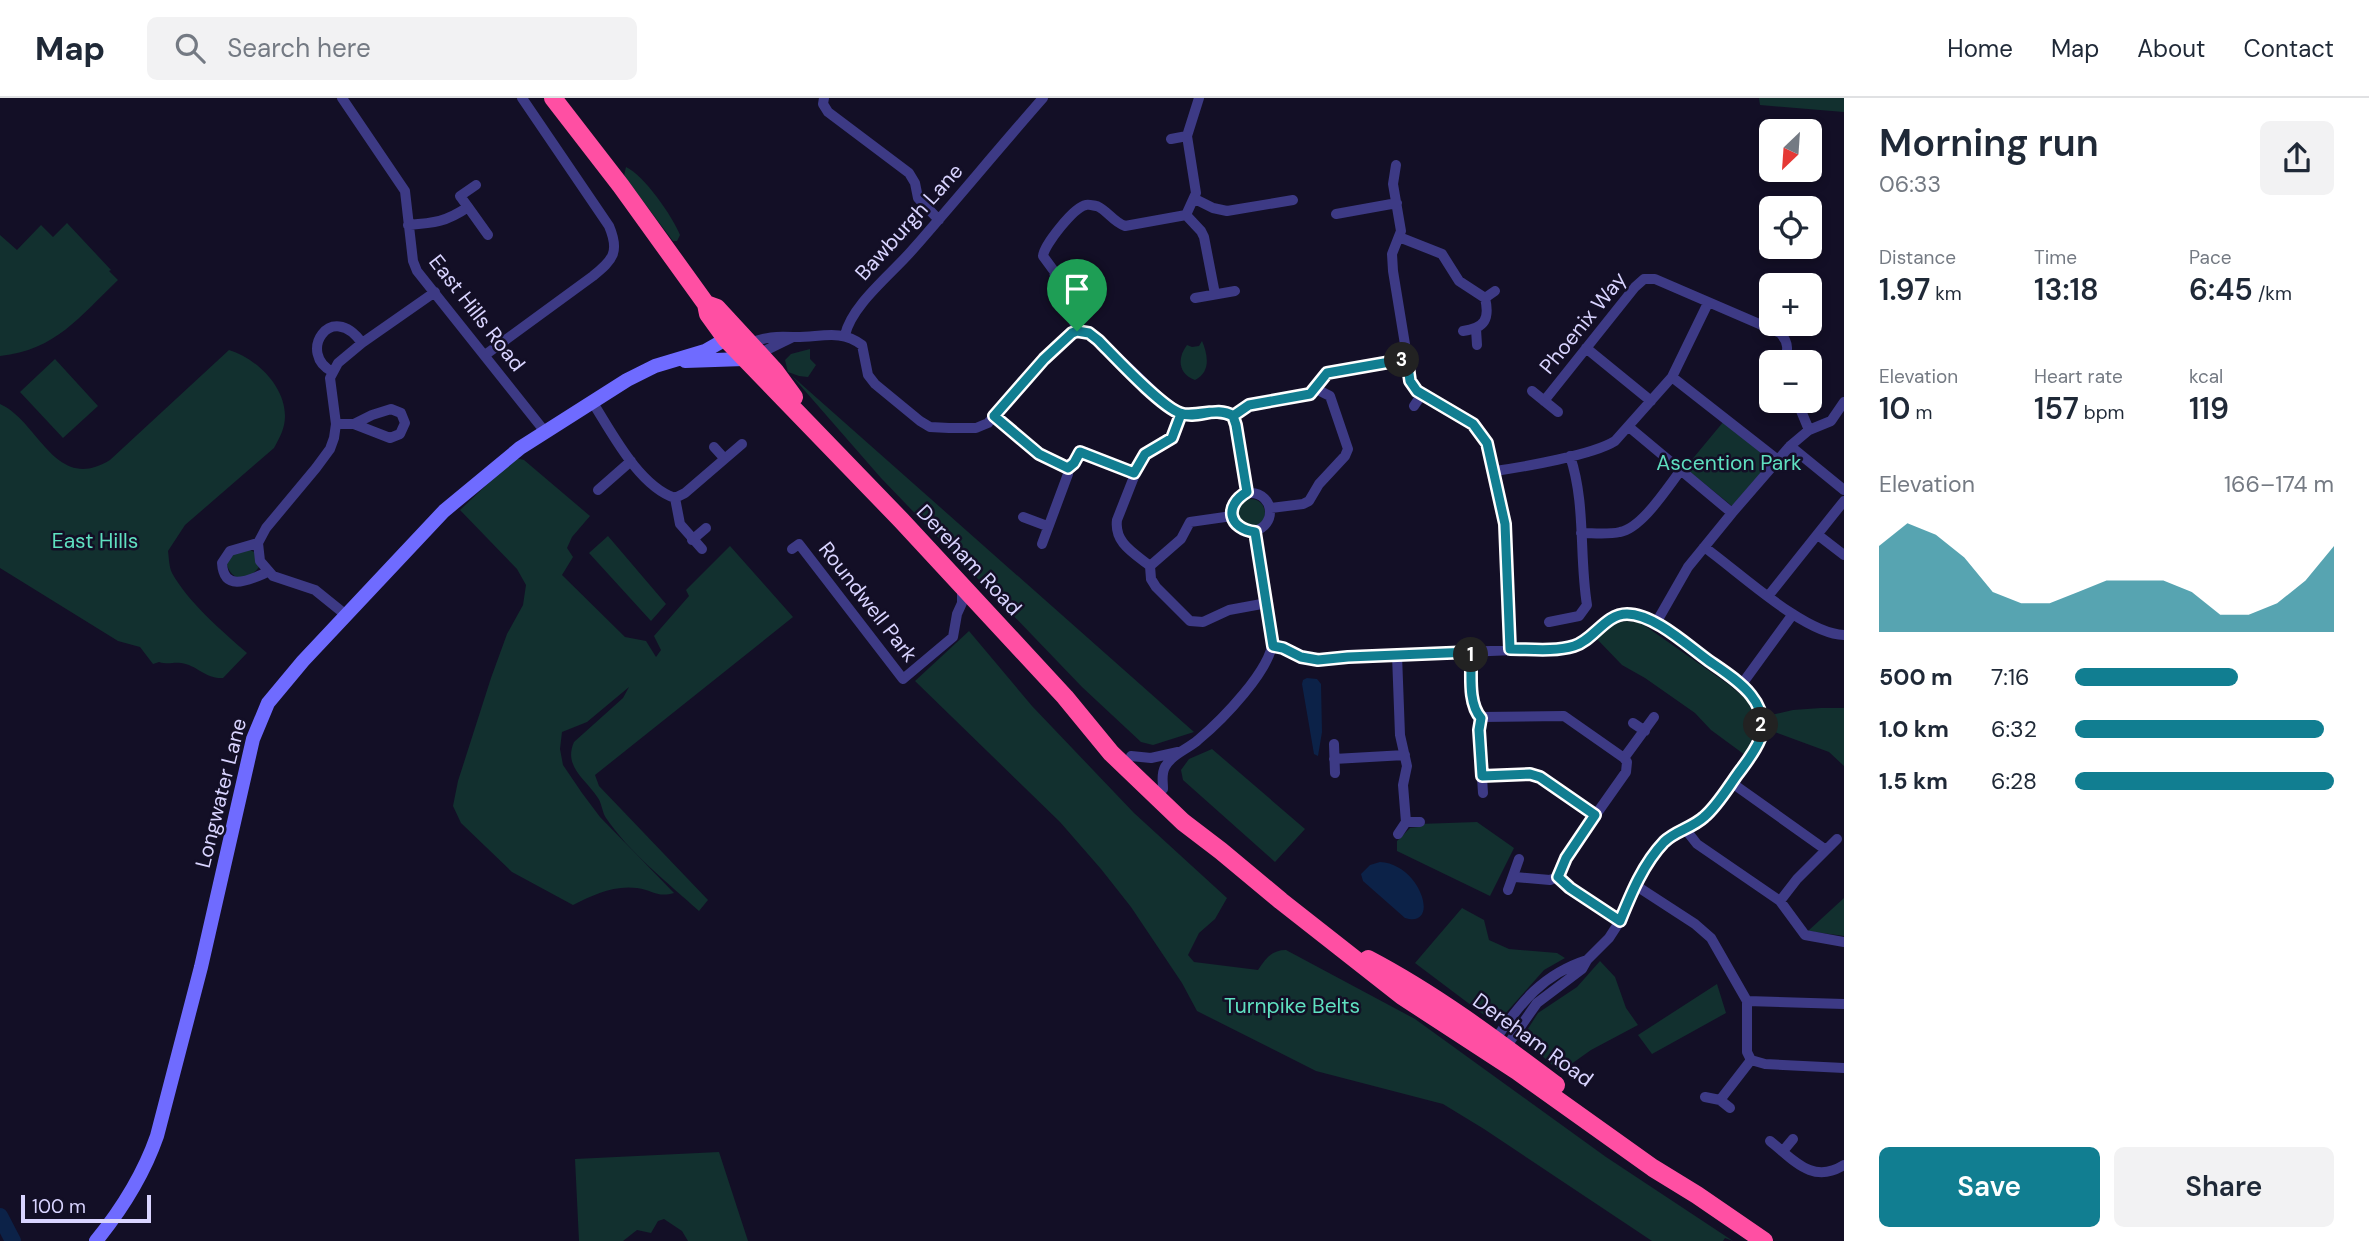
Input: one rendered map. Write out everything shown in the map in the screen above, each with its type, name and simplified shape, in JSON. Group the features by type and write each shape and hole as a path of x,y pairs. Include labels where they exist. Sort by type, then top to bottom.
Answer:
{"highway":[{"name":"Dereham Road","path":"553,98 621,186 706,304 708,314 726,339 751,352"},
{"name":"Dereham Road","path":"706,304 717,308 838,456 1065,697 1124,766 1184,822 1330,939 1412,983 1657,1161 1697,1195 1764,1241"},
{"name":"Dereham Road","path":"1065,697 1130,756 1221,850"}],"street":[{"name":"East Hills Road","path":"342,98 405,191 413,261 417,271 547,433"},
{"path":"485,355 610,262 615,250 609,226 522,98"},
{"path":"824,98 823,104 828,112 909,173 915,183 918,198 939,220"},
{"name":"Bawburgh Lane","path":"845,335 857,311 1043,98"},
{"path":"1186,215 1195,199 1196,185 1187,136 1199,98"},
{"path":"1171,139 1187,136"},
{"path":"1396,165 1393,184 1401,231 1392,254 1393,271 1410,381 1417,391 1473,424 1487,443 1505,524 1510,649"},
{"path":"476,185 460,196 488,235"},
{"path":"1195,199 1213,208 1227,211 1293,200"},
{"path":"1336,214 1397,204"},
{"path":"1077,331 1072,315 1059,300 1054,271 1038,251 1077,209 1095,205 1117,224 1125,226 1186,215"},
{"path":"408,225 440,222 468,207"},
{"path":"1186,215 1204,237 1214,294"},
{"path":"1399,237 1442,254 1458,281 1485,298 1488,308 1486,317 1476,329 1463,331"},
{"name":"Phoenix Way","path":"1544,401 1644,279 1655,279 1780,333 1786,339 1787,350"},
{"path":"1195,298 1234,291"},
{"path":"1485,298 1495,291"},
{"path":"346,615 315,590 279,579 268,572 260,561 258,543 265,528 323,459 334,438 336,424 330,385 338,363 435,292"},
{"path":"1494,471 1608,446 1629,427 1672,377 1708,303"},
{"path":"333,372 322,363 316,349 325,330 333,326 344,327 356,334 362,343"},
{"path":"1476,329 1477,345"},
{"path":"751,352 781,335 845,335 862,345 865,367 875,384 920,421 930,427 976,428 994,416 1044,359 1072,333 1089,333 1153,393 1181,414 1221,411 1233,416 1247,492"},
{"name":"Longwater Lane","path":"96,1241 131,1193 150,1158 201,967 259,722 268,703 346,615 454,502 520,449 627,380 655,366 676,361 726,339"},
{"path":"1586,348 1651,401"},
{"name":"Longwater Lane","path":"676,361 707,362 751,352"},
{"path":"1233,416 1249,405 1303,395 1316,389 1327,373 1407,359"},
{"path":"1672,377 1778,460"},
{"path":"1271,508 1309,502 1319,484 1345,456 1348,449 1330,396 1316,389"},
{"name":"Phoenix Way","path":"1532,391 1558,412"},
{"path":"1414,406 1422,394"},
{"path":"1656,623 1683,575 1732,513 1790,446 1809,430 1831,421 1844,402"},
{"path":"593,403 631,461 653,486 675,498"},
{"path":"336,424 354,424 390,438 400,434 405,423 401,413 391,409 354,424"},
{"path":"1802,413 1809,430"},
{"path":"1181,414 1172,438 1145,454 1134,473 1116,528 1122,544 1150,566 1151,579 1156,587 1190,621 1203,622 1230,610 1267,603"},
{"path":"994,416 1039,454 1068,468"},
{"path":"1629,427 1732,513"},
{"path":"675,498 685,493 742,444"},
{"path":"1790,446 1844,490"},
{"path":"714,447 724,458"},
{"path":"1068,468 1080,452 1134,473"},
{"path":"1549,622 1578,615 1587,605 1582,573 1576,481 1570,456"},
{"path":"598,490 631,461"},
{"path":"1042,544 1068,468"},
{"path":"1581,533 1620,532 1631,528 1681,470"},
{"path":"1247,492 1258,493 1266,499 1271,508 1270,519 1265,527 1255,532 1245,531 1236,525 1232,516 1238,497 1247,492"},
{"path":"675,498 680,524 702,550"},
{"path":"1769,595 1844,501"},
{"path":"1150,566 1181,539 1190,522 1232,516"},
{"path":"1023,517 1047,526"},
{"path":"692,540 706,528"},
{"path":"1163,789 1164,769 1240,696 1262,669 1273,646 1255,532"},
{"path":"1818,535 1844,555"},
{"path":"258,543 230,551 222,563 223,572 229,579 237,582 268,572"},
{"name":"Roundwell Park","path":"799,543 903,679 953,638 957,614 962,603 962,587"},
{"path":"1704,547 1793,614 1821,631 1844,635"},
{"path":"957,614 987,613"},
{"path":"1273,646 1301,657 1318,660 1576,646 1609,620 1625,613 1656,623 1742,684 1755,701 1761,733 1756,748 1732,783 1711,810 1686,830 1672,835 1662,844 1635,885 1620,921 1609,938 1587,960 1560,970 1536,989 1498,1047"},
{"path":"1742,684 1793,614"},
{"path":"1471,652 1473,704 1481,718 1564,716 1627,762 1626,772 1566,858 1558,877 1550,880 1514,877"},
{"path":"1396,655 1400,735 1407,766 1403,785 1406,822 1398,834"},
{"path":"1624,758 1654,717"},
{"path":"1481,718 1479,730 1482,793"},
{"path":"1633,723 1645,731"},
{"path":"1334,744 1335,773"},
{"path":"1130,756 1150,758 1180,751"},
{"path":"1334,759 1405,755"},
{"path":"1482,776 1530,774 1540,777 1595,815"},
{"path":"1732,783 1826,850"},
{"path":"1406,822 1420,822"},
{"path":"1686,830 1697,844 1780,901 1805,935 1844,942"},
{"path":"1780,901 1797,879 1837,839"},
{"path":"1508,890 1519,859"},
{"path":"1558,877 1620,921"},
{"path":"1635,885 1704,931 1747,1001 1747,1052 1751,1060 1765,1064 1844,1068"},
{"path":"1747,1001 1844,1004"},
{"path":"1720,1100 1751,1060"},
{"path":"1705,1097 1720,1100 1730,1108"},
{"path":"1783,1151 1793,1139"},
{"path":"1770,1141 1800,1166 1818,1173 1836,1170 1844,1165"}],"green space":[{"path":"1759,98 1844,98 1844,112 1760,105"},
{"path":"626,167 641,178 665,208 680,235 677,241 673,241 624,176"},
{"path":"67,223 118,280 78,319 52,339 20,353 0,356 0,235 17,250 41,225 53,237"},
{"path":"1202,341 1207,363 1204,372 1195,380 1182,370 1181,360 1187,345 1199,346"},
{"path":"810,349 810,359 816,365 808,377 788,372 785,360 791,354"},
{"name":"East Hills","path":"229,350 249,359 267,375 280,394 285,416 274,448 185,525 168,551 172,573 187,595 247,653 223,678 217,678 181,663 153,664 140,647 118,641 0,568 0,404 14,413 61,462 75,468 91,468 110,460"},
{"path":"55,359 98,406 63,438 20,392"},
{"path":"792,376 1194,732 1153,745 1141,742 1082,687 881,478"},
{"name":"Ascention Park","path":"1724,421 1772,460 1732,506 1685,468"},
{"path":"515,458 524,460 590,516 572,537 567,548 573,557 562,575 625,637 646,641 656,657 661,650 654,636 689,596 686,590 730,546 793,617 595,775 599,786 708,900 699,911 615,831 598,798 577,772 571,759 574,742 623,698 629,687 587,722 562,732 560,749 563,765 600,817 674,893 663,895 628,887 611,889 573,905 512,872 461,823 453,806 458,781 491,678 507,634 523,605 526,585 517,569 460,510"},
{"path":"1251,499 1261,503 1265,513 1261,523 1251,527 1241,523 1237,513 1241,503"},
{"path":"608,536 666,604 651,621 589,553"},
{"path":"248,549 254,552 259,567 245,578 235,577 226,562 231,554"},
{"path":"1615,623 1641,623 1747,700 1754,716 1754,734 1745,755 1711,730 1695,713 1622,665 1596,638"},
{"name":"Turnpike Belts","path":"969,631 1032,706 1134,813 1227,898 1215,919 1199,933 1188,955 1194,962 1258,970 1270,955 1286,950 1415,1019 1606,1157 1733,1241 1725,1238 1723,1241 1652,1241 1443,1104 1316,1071 1197,1011 1182,983 1131,907 1101,869 1060,822 915,681"},
{"path":"1821,708 1844,708 1844,766 1829,752 1772,731 1771,715"},
{"path":"1212,749 1305,829 1275,862 1183,780 1181,770 1189,759"},
{"path":"1477,822 1514,848 1490,896 1397,851 1397,841 1410,828 1418,827 1419,824"},
{"path":"1844,898 1844,936 1808,931"},
{"path":"1462,908 1484,920 1489,940 1509,949 1557,953 1565,958 1544,970 1496,1024 1415,963"},
{"path":"1600,961 1615,977 1626,1008 1638,1025 1591,1050 1560,1072 1522,1038 1538,1013 1577,987"},
{"path":"1717,984 1726,1013 1652,1054 1638,1035"},
{"path":"719,1152 748,1241 688,1241 682,1231 664,1219 658,1221 651,1233 637,1230 623,1241 579,1241 575,1159"}],"water":[{"path":"1307,678 1317,679 1321,684 1322,732 1318,756 1314,754 1302,684"},
{"path":"1380,862 1394,865 1415,883 1424,906 1422,914 1416,919 1405,918 1363,881 1361,874 1370,865"}],"waterway":[{"path":"0,1216 13,1241"}],"route":[{"path":"1077,331 1044,359 994,416 1039,454 1068,468 1080,452 1134,473 1145,454 1172,438 1181,414 1190,415 1221,411 1229,413 1233,416 1249,405 1310,394 1327,373 1407,359 1410,381 1417,391 1473,424 1482,434 1492,456 1505,524 1510,649 1576,646 1609,620 1625,613 1656,623 1742,684 1755,701 1760,717 1761,733 1756,748 1711,810 1686,830 1672,835 1662,844 1635,885 1620,921 1558,877 1566,858 1595,815 1540,777 1530,774 1482,776 1479,730 1481,718 1473,704 1471,652 1318,660 1301,657 1273,646 1255,532 1245,531 1236,525 1232,516 1238,497 1247,492 1233,416 1221,411 1181,414 1153,393 1098,340 1089,333 1077,331"}]}
